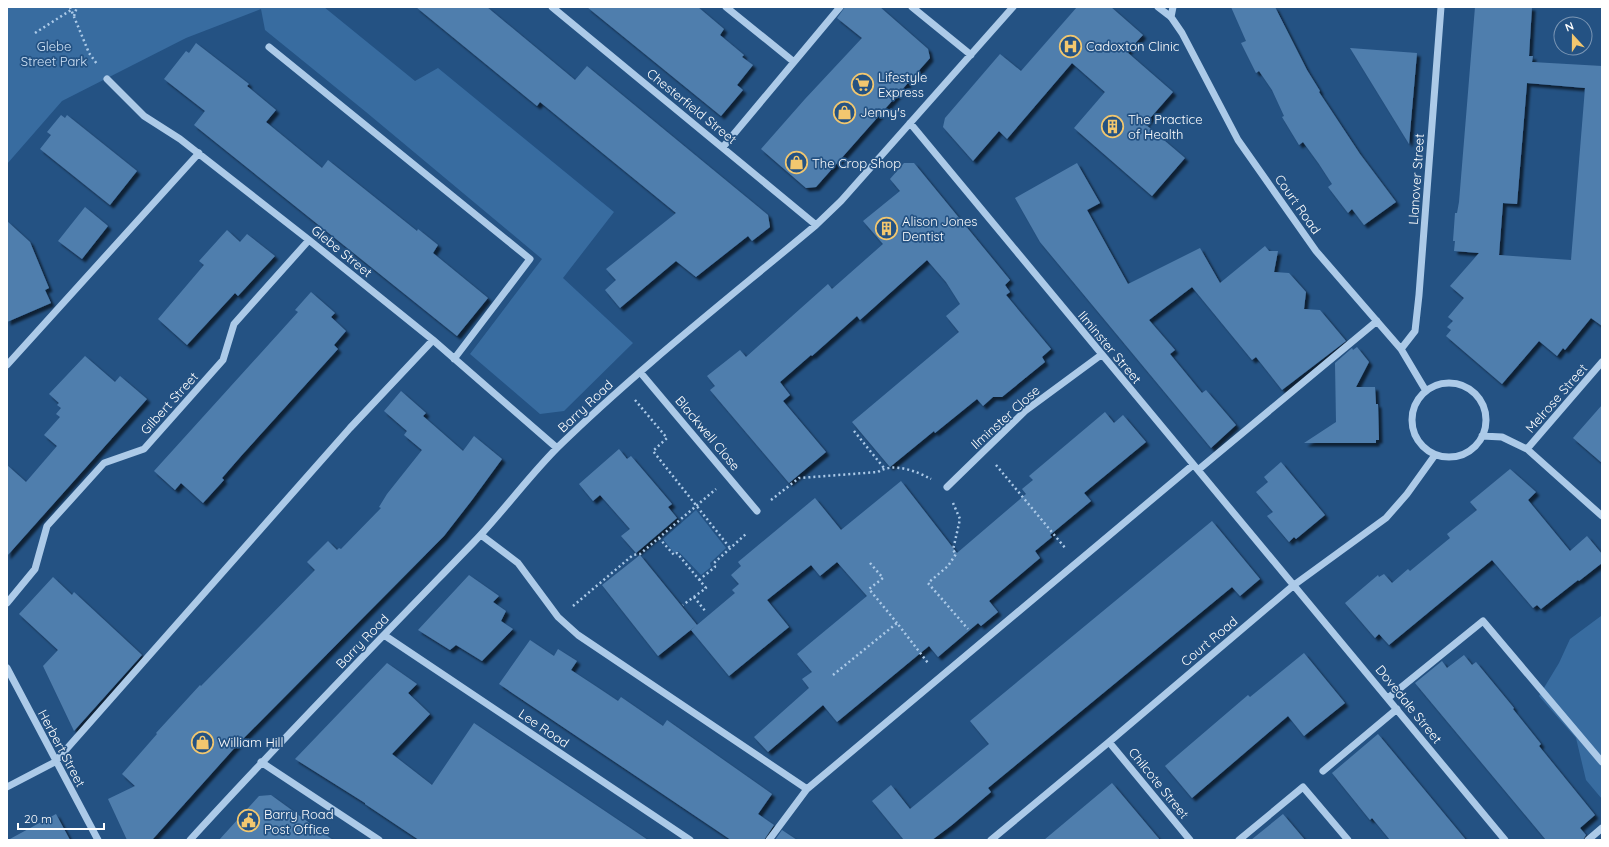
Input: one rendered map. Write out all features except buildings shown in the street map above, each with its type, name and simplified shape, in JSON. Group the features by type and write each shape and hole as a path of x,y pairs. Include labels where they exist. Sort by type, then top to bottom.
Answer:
{"street":[{"name":"Chesterfield Street","path":"552,7 816,225"},
{"path":"726,7 794,62"},
{"path":"723,147 840,7"},
{"path":"912,7 971,55"},
{"name":"Barry Road","path":"190,840 261,762 481,535 518,490 557,448 623,386 816,225 841,201 1013,7"},
{"name":"Court Road","path":"1158,7 1171,17 1182,33 1238,140 1316,251 1401,349 1426,391"},
{"path":"1171,17 1173,7"},
{"name":"Llanover Street","path":"1401,349 1415,331 1420,295 1441,7"},
{"path":"269,47 530,259 454,359"},
{"name":"Glebe Street","path":"107,79 144,116 180,138 309,240 432,340 557,448"},
{"name":"Ilminster Street","path":"910,123 1195,468 1294,585"},
{"path":"7,365 199,153"},
{"name":"Gilbert Street","path":"7,603 35,569 47,526 104,463 144,449 223,360 234,324 309,240"},
{"path":"770,840 806,788 1077,562 1377,321"},
{"path":"7,787 55,762 335,446 432,340"},
{"name":"Ilminster Close","path":"947,487 1025,411 1102,355"},
{"name":"Melrose Street","path":"1482,436 1502,437 1527,449 1602,362"},
{"name":"Blackwell Close","path":"640,372 757,511"},
{"path":"1449,383 1460,385 1471,390 1479,398 1484,409 1486,421 1479,443 1459,456 1448,457 1435,455 1424,448 1416,438 1412,426 1413,413 1418,401 1426,391 1437,385 1449,383"},
{"path":"1527,449 1602,516"},
{"name":"Court Road","path":"991,840 1294,585 1386,518 1407,494 1435,455"},
{"path":"481,535 518,562 558,618 578,636 806,788"},
{"name":"Dovedale Street","path":"1294,585 1505,840"},
{"path":"1388,698 1483,621 1602,762"},
{"name":"Lee Road","path":"384,635 690,840"},
{"name":"Herbert Street","path":"7,668 55,762 98,840"},
{"path":"1323,771 1397,710"},
{"name":"Chilcote Street","path":"1109,742 1190,840"},
{"path":"261,762 379,840"},
{"path":"1239,840 1303,786 1348,840"},
{"path":"1588,840 1602,828"}],"path":[{"path":"74,16 76,7"},
{"path":"35,33 70,8 89,53 107,79"},
{"path":"623,386 667,438 654,451 730,548"},
{"path":"854,431 884,468"},
{"path":"984,451 1077,562"},
{"path":"757,511 799,478 878,472 884,468 914,470 947,487 960,519 954,550 956,554 948,566 928,583 980,643"},
{"path":"558,618 633,555 640,554 730,478"},
{"path":"699,580 714,567 714,563 747,533"},
{"path":"659,538 674,555 677,553 706,588 683,605"},
{"path":"870,563 883,578 869,589 939,677"},
{"path":"694,597 706,612"},
{"path":"833,675 897,624"}],"green space":[{"name":"Glebe Street Park","path":"7,7 324,7 415,81 438,68 614,212 563,278 633,343 564,411 540,414 470,354 542,259 265,30 261,9 186,38 62,101 7,164"},
{"path":"696,510 726,548 710,563 711,567 701,575 678,551 674,553 663,539"},
{"path":"1602,613 1602,799 1586,780 1576,738 1539,696 1559,663 1570,639 1601,616"}],"place":[{"name":"Cadoxton Clinic","path":"1071,46"},
{"name":"Lifestyle Express","path":"863,84"},
{"name":"Jenny's","path":"845,112"},
{"name":"The Practice of Health","path":"1112,126"},
{"name":"The Crop Shop","path":"797,163"},
{"name":"Alison Jones Dentist","path":"887,228"},
{"name":"William Hill","path":"202,742"},
{"name":"Barry Road Post Office","path":"249,821"}]}
